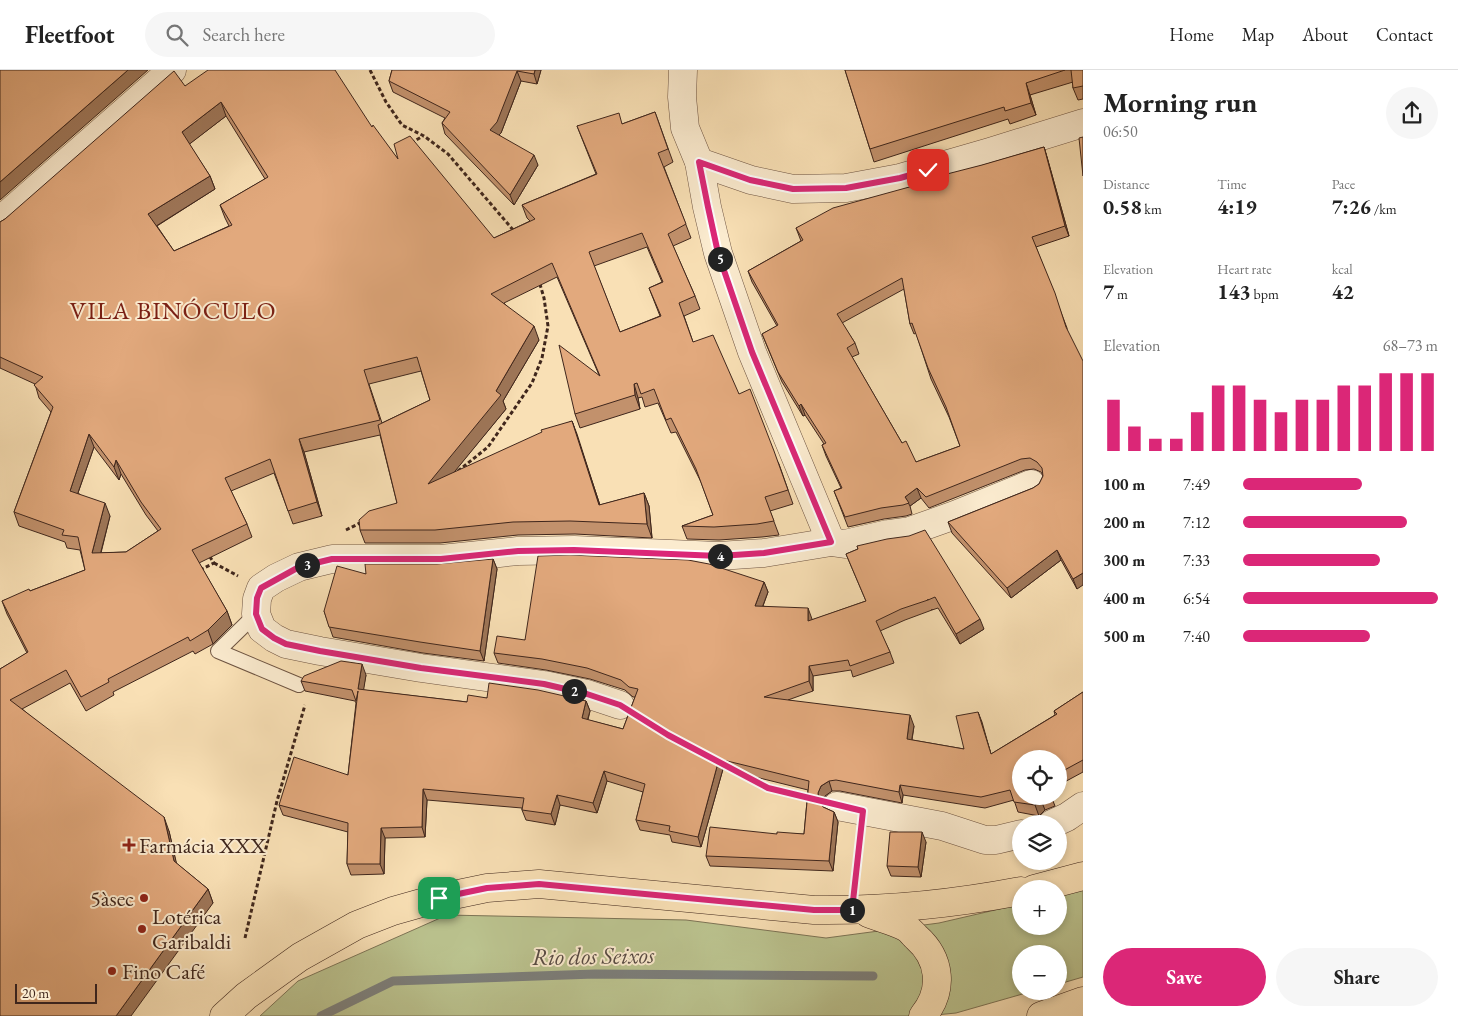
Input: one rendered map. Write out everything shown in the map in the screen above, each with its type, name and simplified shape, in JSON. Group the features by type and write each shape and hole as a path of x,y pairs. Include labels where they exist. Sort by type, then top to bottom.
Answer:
{"main road":[{"path":"1067,880 1083,876"},
{"path":"224,1016 246,996 300,957 357,925 393,911 439,898 487,888 539,884 814,910 857,910 933,904 982,899 1012,893"},
{"path":"857,910 905,927 927,947 937,970 936,991 929,1008 922,1016"},
{"path":"1041,1016 1083,1001"}],"street":[{"path":"0,221 172,70"},
{"path":"683,70 682,97 685,128 699,162 718,253 752,352 831,542"},
{"path":"699,162 750,180 793,189 846,188 900,178 1083,123"},
{"path":"620,705 587,694 544,684 421,668 286,644 262,629 256,614 257,598 261,588 299,567 332,559 441,559 518,551 574,550 719,556 764,553 831,542 845,544 910,531 1031,484"},
{"path":"837,806 942,826 985,840 996,840 1012,836"},
{"path":"1067,817 1083,806"}],"lane":[{"path":"256,614 218,651 299,685"}],"path":[{"path":"370,70 386,102 402,124 424,136 448,154 516,234"},
{"path":"407,145 424,136"},
{"path":"452,475 488,447 532,384 542,358 548,326 544,298 537,275"},
{"path":"342,532 366,520"},
{"path":"196,572 214,563 204,547"},
{"path":"245,938 277,801 306,698"},
{"path":"734,770 768,788 837,806"},
{"path":"857,910 863,811"}],"green space":[{"path":"1083,890 1083,977 1067,982 1067,945 1012,945 1012,997 956,1013 925,1016 260,1016 298,981 447,915 686,920 826,938 939,923 1012,906 1012,935 1067,935 1067,894"}],"building":[{"path":"0,70 128,70 0,182"},
{"path":"208,70 335,70 372,127 373,125 398,159 394,144 410,136 494,238 535,219 522,205 597,174 577,126 619,113 622,124 655,112 668,149 658,153 686,224 668,234 695,296 679,303 693,342 713,335 739,394 750,389 788,490 765,497 774,521 714,527 682,526 713,515 696,469 671,418 666,420 654,389 641,394 637,383 634,384 635,395 575,414 559,345 600,376 552,263 491,294 534,326 496,391 501,395 428,484 542,432 541,430 572,421 599,505 644,493 647,524 570,521 513,522 435,530 360,530 359,520 369,511 397,503 378,425 430,400 417,357 364,370 380,420 299,439 317,502 288,511 270,459 225,478 247,524 192,550 227,611 208,630 190,641 188,637 108,679 109,682 81,697 66,670 10,700 164,817 174,861 208,889 116,1016 0,1016 0,669 28,652 2,601 29,589 30,591 85,570 78,537 62,535 64,530 14,512 53,407 34,385 43,377 0,357 0,222 174,71 185,86","holes":["221,102 268,177 220,205 232,225 174,251 148,214 210,176 182,132","642,233 663,282 649,288 661,316 620,332 589,252","89,434 114,467 116,460 141,502 161,529 126,552 92,553 105,503 70,491"]},
{"path":"392,70 535,70 534,74 517,71 497,122 490,130 534,155 510,195 442,123 450,112 389,81"},
{"path":"845,70 1065,70 1026,83 1031,103 1005,111 1004,107 870,149"},
{"path":"1071,70 1083,70 1083,86 1073,88"},
{"path":"1083,137 1083,176 1079,138"},
{"path":"1044,147 1065,226 1032,237 1055,293 1066,327 1083,361 1083,573 1073,579 1057,550 1007,588 948,522 1039,484 1043,476 1042,468 1030,458 1021,459 926,497 917,488 905,497 909,503 903,505 881,508 845,517 834,491 842,488 822,445 826,443 801,404 799,406 778,372 762,334 778,325 748,271 803,240 796,228 833,208 913,186 912,183","holes":["902,278 910,324 912,323 960,446 916,462 906,441 902,443 847,348 855,343 837,314"]},
{"path":"925,530 980,619 956,634 935,597 901,609 876,621 890,652 850,666 848,660 809,666 809,681 764,697 910,715 907,739 964,749 956,716 978,712 991,754 1057,714 1054,711 1083,692 1083,760 1067,769 1067,750 1012,750 1012,796 1010,790 981,797 900,785 899,792 836,780 829,781 821,786 818,793 819,801 823,807 834,812 829,861 706,856 710,827 777,834 777,832 804,834 809,781 719,759 698,837 669,831 670,826 636,820 645,784 604,771 593,803 557,795 551,814 522,810 524,798 423,789 422,827 381,828 380,864 347,864 348,823 279,805 294,757 348,775 358,691 356,701 352,690 301,681 304,676 341,661 362,664 358,689 467,702 468,695 487,698 489,683 538,690 586,701 582,718 623,729 638,689 629,687 621,680 587,668 542,659 494,653 497,636 525,640 538,556 570,555 688,560 709,564 764,582 755,606 808,608 808,621 866,601 846,554 858,549 857,546 909,536"},
{"path":"493,559 480,651 329,627 324,611 337,566 366,574 365,564 437,564"},
{"path":"890,832 922,832 918,867 887,866"}],"waterway":[{"name":"Rio dos Seixos","path":"321,1016 393,981 595,974 873,976"}],"place":[{"name":"Farmácia XXX","path":"129,845"},
{"name":"5àsec","path":"144,898"},
{"name":"Lotérica Garibaldi","path":"142,929"},
{"name":"Fino Café","path":"112,971"}],"district":[{"name":"VILA BINÓCULO","path":"173,310"}],"route":[{"path":"439,898 487,888 539,884 814,910 852,910 863,811 768,788 668,735 620,705 587,694 544,684 421,668 286,644 262,629 256,614 257,598 261,588 276,578 299,567 332,559 441,559 518,551 574,550 719,556 764,553 831,542 752,352 718,253 699,162 750,180 793,189 846,188 900,178 928,170"}]}
